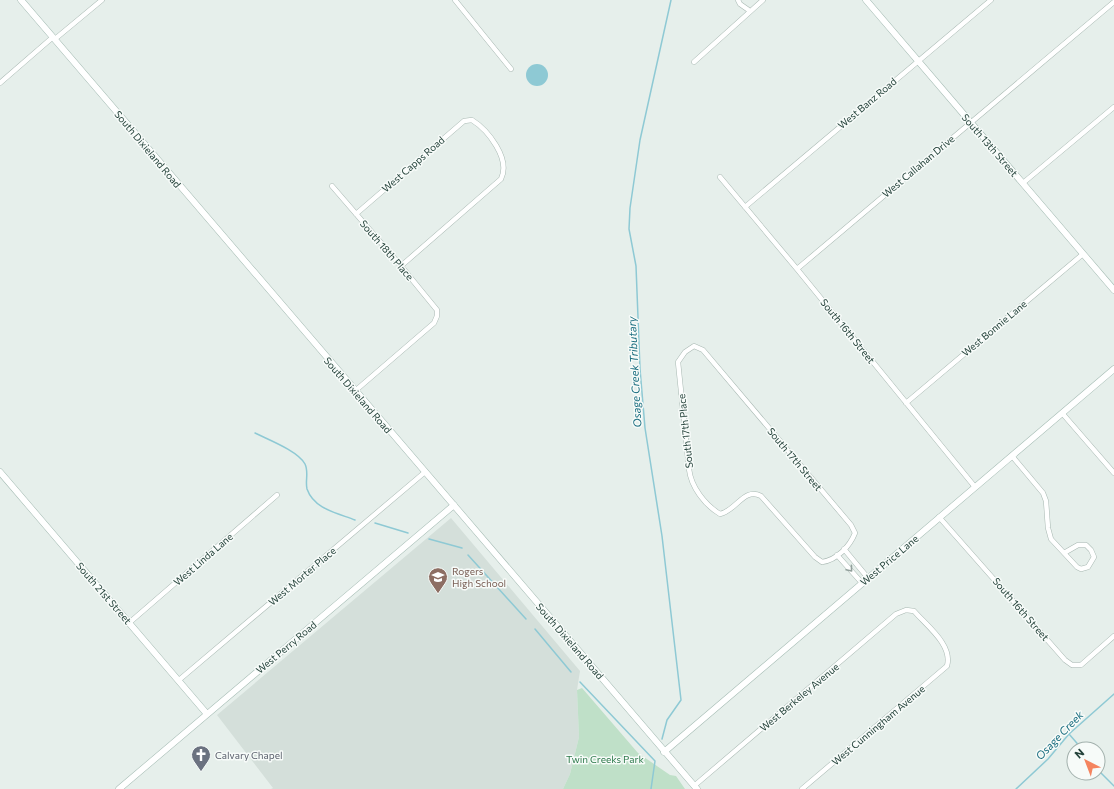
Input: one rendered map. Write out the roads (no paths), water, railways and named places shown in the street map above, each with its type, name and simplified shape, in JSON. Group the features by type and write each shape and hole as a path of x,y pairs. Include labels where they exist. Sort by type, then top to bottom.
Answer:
{"street":[{"name":"South Dixieland Road","path":"22,0 695,788"},
{"path":"0,83 102,0"},
{"path":"455,0 512,69"},
{"path":"738,0 740,4 750,11"},
{"path":"694,62 763,0"},
{"name":"South 13th Street","path":"866,0 1114,290"},
{"name":"West Banz Road","path":"745,207 991,0"},
{"name":"West Callahan Drive","path":"797,269 1114,2"},
{"path":"1023,183 1114,107"},
{"name":"West Capps Road","path":"356,214 464,121 472,120 482,129 500,151 504,165 504,174 498,183 401,266"},
{"name":"South 16th Street","path":"720,177 975,487"},
{"name":"South 18th Place","path":"332,186 435,306 437,316 434,323 355,391"},
{"name":"West Bonnie Lane","path":"906,403 1083,254"},
{"name":"South 17th Street","path":"694,346 703,350 851,525 855,532 852,542 844,550"},
{"name":"South 17th Place","path":"694,346 685,352 678,362 690,479 696,490 714,510 720,514 732,509 749,493 755,492 761,496 815,557 822,562 830,561 844,550"},
{"name":"West Price Lane","path":"664,752 1114,369"},
{"path":"1062,413 1114,473"},
{"path":"1012,456 1043,493 1046,501 1049,532 1054,543 1077,567 1081,569 1088,567 1094,557 1091,550 1086,545 1078,545 1064,553"},
{"name":"South 21st Street","path":"0,472 207,714"},
{"name":"West Morter Place","path":"179,680 425,472"},
{"name":"West Linda Lane","path":"129,623 277,495"},
{"name":"West Perry Road","path":"119,789 454,505"},
{"name":"South 16th Street","path":"939,517 1065,660 1072,664 1081,664 1114,636"},
{"path":"844,550 868,578"},
{"path":"838,555 862,583"},
{"name":"West Cunningham Avenue","path":"802,789 947,666 949,658 947,649 914,611 906,610"},
{"name":"West Berkeley Avenue","path":"695,788 896,614 906,610"}],"water":[{"path":"537,64 545,67 548,75 545,83 537,86 529,83 526,75 529,67"}],"waterway":[{"name":"Osage Creek Tributary","path":"662,739 667,720 681,700 662,536 645,428 640,369 636,266 629,229 630,208 640,140 671,0"},
{"path":"255,433 283,446 301,459 306,467 307,489 310,496 315,501 327,509 355,520"},
{"path":"375,523 408,533"},
{"path":"429,539 462,548"},
{"path":"468,555 526,619"},
{"path":"535,629 571,672"},
{"path":"580,682 655,761 651,789"},
{"name":"Osage Creek","path":"1016,789 1048,759 1069,734 1114,694"},
{"path":"1069,734 1075,741"},
{"path":"1106,778 1114,786"}],"place":[{"name":"Rogers High School","path":"438,594"},
{"name":"Calvary Chapel","path":"201,772"}],"park label":[{"name":"Twin Creeks Park","path":"605,759"}]}
